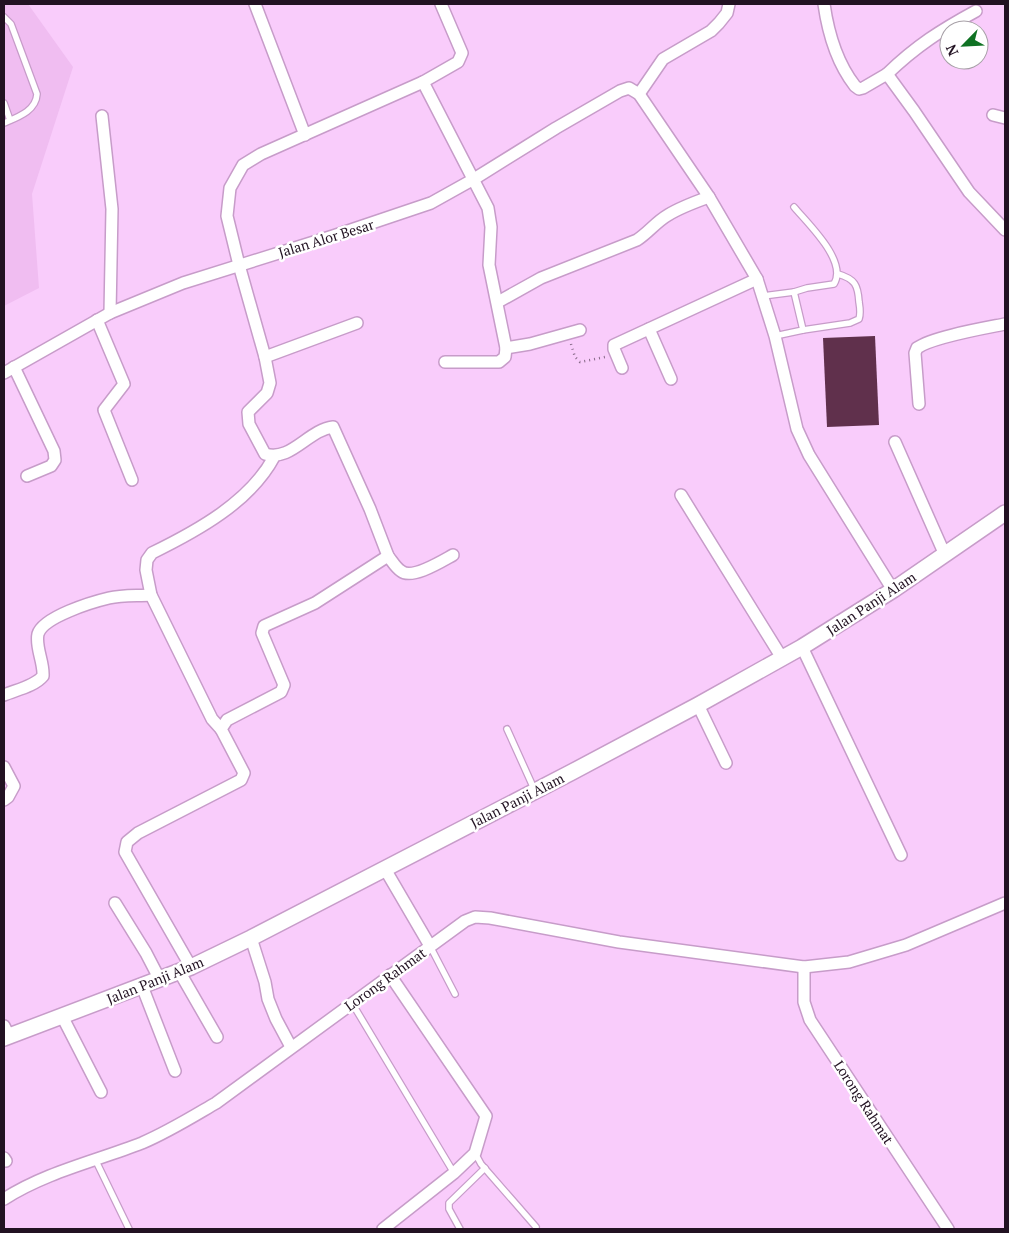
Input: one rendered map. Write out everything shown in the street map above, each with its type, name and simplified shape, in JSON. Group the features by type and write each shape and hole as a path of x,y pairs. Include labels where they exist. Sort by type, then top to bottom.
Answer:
{"main road":[{"name":"Jalan Panji Alam","path":"5,1033 62,1016 185,969 251,938 535,791 698,705 802,647 893,590 1005,513"}],"street":[{"path":"255,4 305,135"},
{"path":"441,4 462,54 458,62 423,82 261,154 243,166 230,188 227,216 270,383 267,393 248,412 249,424 265,454 274,457 286,453 323,428 333,427 370,509 388,556 401,572 406,574 425,569 453,555"},
{"path":"729,4 724,18 711,31 663,59 639,94 709,197 757,279 775,336 798,428 809,455 893,590"},
{"path":"824,4 827,24 833,43 855,86 859,88 863,88 887,74 928,38 976,11"},
{"path":"887,74 969,192 1005,230"},
{"path":"423,82 488,208 491,227 490,265 506,348 505,357 499,362 445,362"},
{"name":"Jalan Alor Besar","path":"4,373 110,313 183,283 402,214 431,203 620,91 629,88 639,94"},
{"path":"993,115 1005,118"},
{"path":"102,116 112,208 110,313"},
{"path":"498,302 541,278 637,240 647,234 654,225 668,215 709,197"},
{"path":"622,368 614,345 757,279"},
{"path":"97,320 124,384 104,410 132,480"},
{"path":"265,358 357,323"},
{"path":"920,404 915,353 917,348 926,343 962,333 1005,324"},
{"path":"649,329 671,379"},
{"path":"506,348 530,344 574,331"},
{"path":"14,367 54,451 55,460 51,466 27,476"},
{"path":"895,442 945,555"},
{"path":"217,1037 185,969 124,852 127,842 138,833 241,780 244,772 221,729 212,719 151,595 146,570 147,560 152,553 208,523 260,481 274,457"},
{"path":"681,495 782,658"},
{"path":"221,729 227,720 281,692 284,685 262,633 264,626 315,603 388,556"},
{"path":"4,695 28,686 40,680 43,676 37,639 39,631 45,623 65,613 109,598 151,595"},
{"path":"802,647 901,855"},
{"path":"698,705 726,763"},
{"path":"4,767 14,786 8,797 4,800"},
{"path":"385,869 430,946"},
{"path":"115,903 146,953 160,980"},
{"name":"Lorong Rahmat","path":"4,1199 50,1176 141,1143 216,1103 430,946 465,921 475,917 490,918 620,942 804,967 849,962 906,945 1005,903"},
{"path":"251,938 265,982 268,999 291,1047"},
{"name":"Lorong Rahmat","path":"804,967 804,1002 810,1020 948,1229"},
{"path":"383,1229 454,1173 475,1153 486,1116 390,975"},
{"path":"142,986 175,1070"},
{"path":"62,1016 101,1092"}],"lane":[{"path":"4,17 11,24 36,94 36,101 33,106 25,113 7,122 4,103"},
{"path":"763,296 834,284 838,274 828,249 794,207"},
{"path":"775,336 859,319 858,289 854,282 838,274"},
{"path":"794,292 803,330"},
{"path":"507,729 535,791"},
{"path":"430,946 454,994"},
{"path":"352,1003 454,1173"},
{"path":"475,1153 485,1168 536,1227"},
{"path":"95,1159 129,1229"},
{"path":"460,1229 449,1209 449,1203 485,1168"}],"path":[{"path":"574,331 575,357 580,362 616,354"}],"shaded area":[{"path":"4,4 28,4 73,67 32,194 39,288 4,306"}],"building":[{"path":"875,336 879,425 827,427 823,338"}]}
